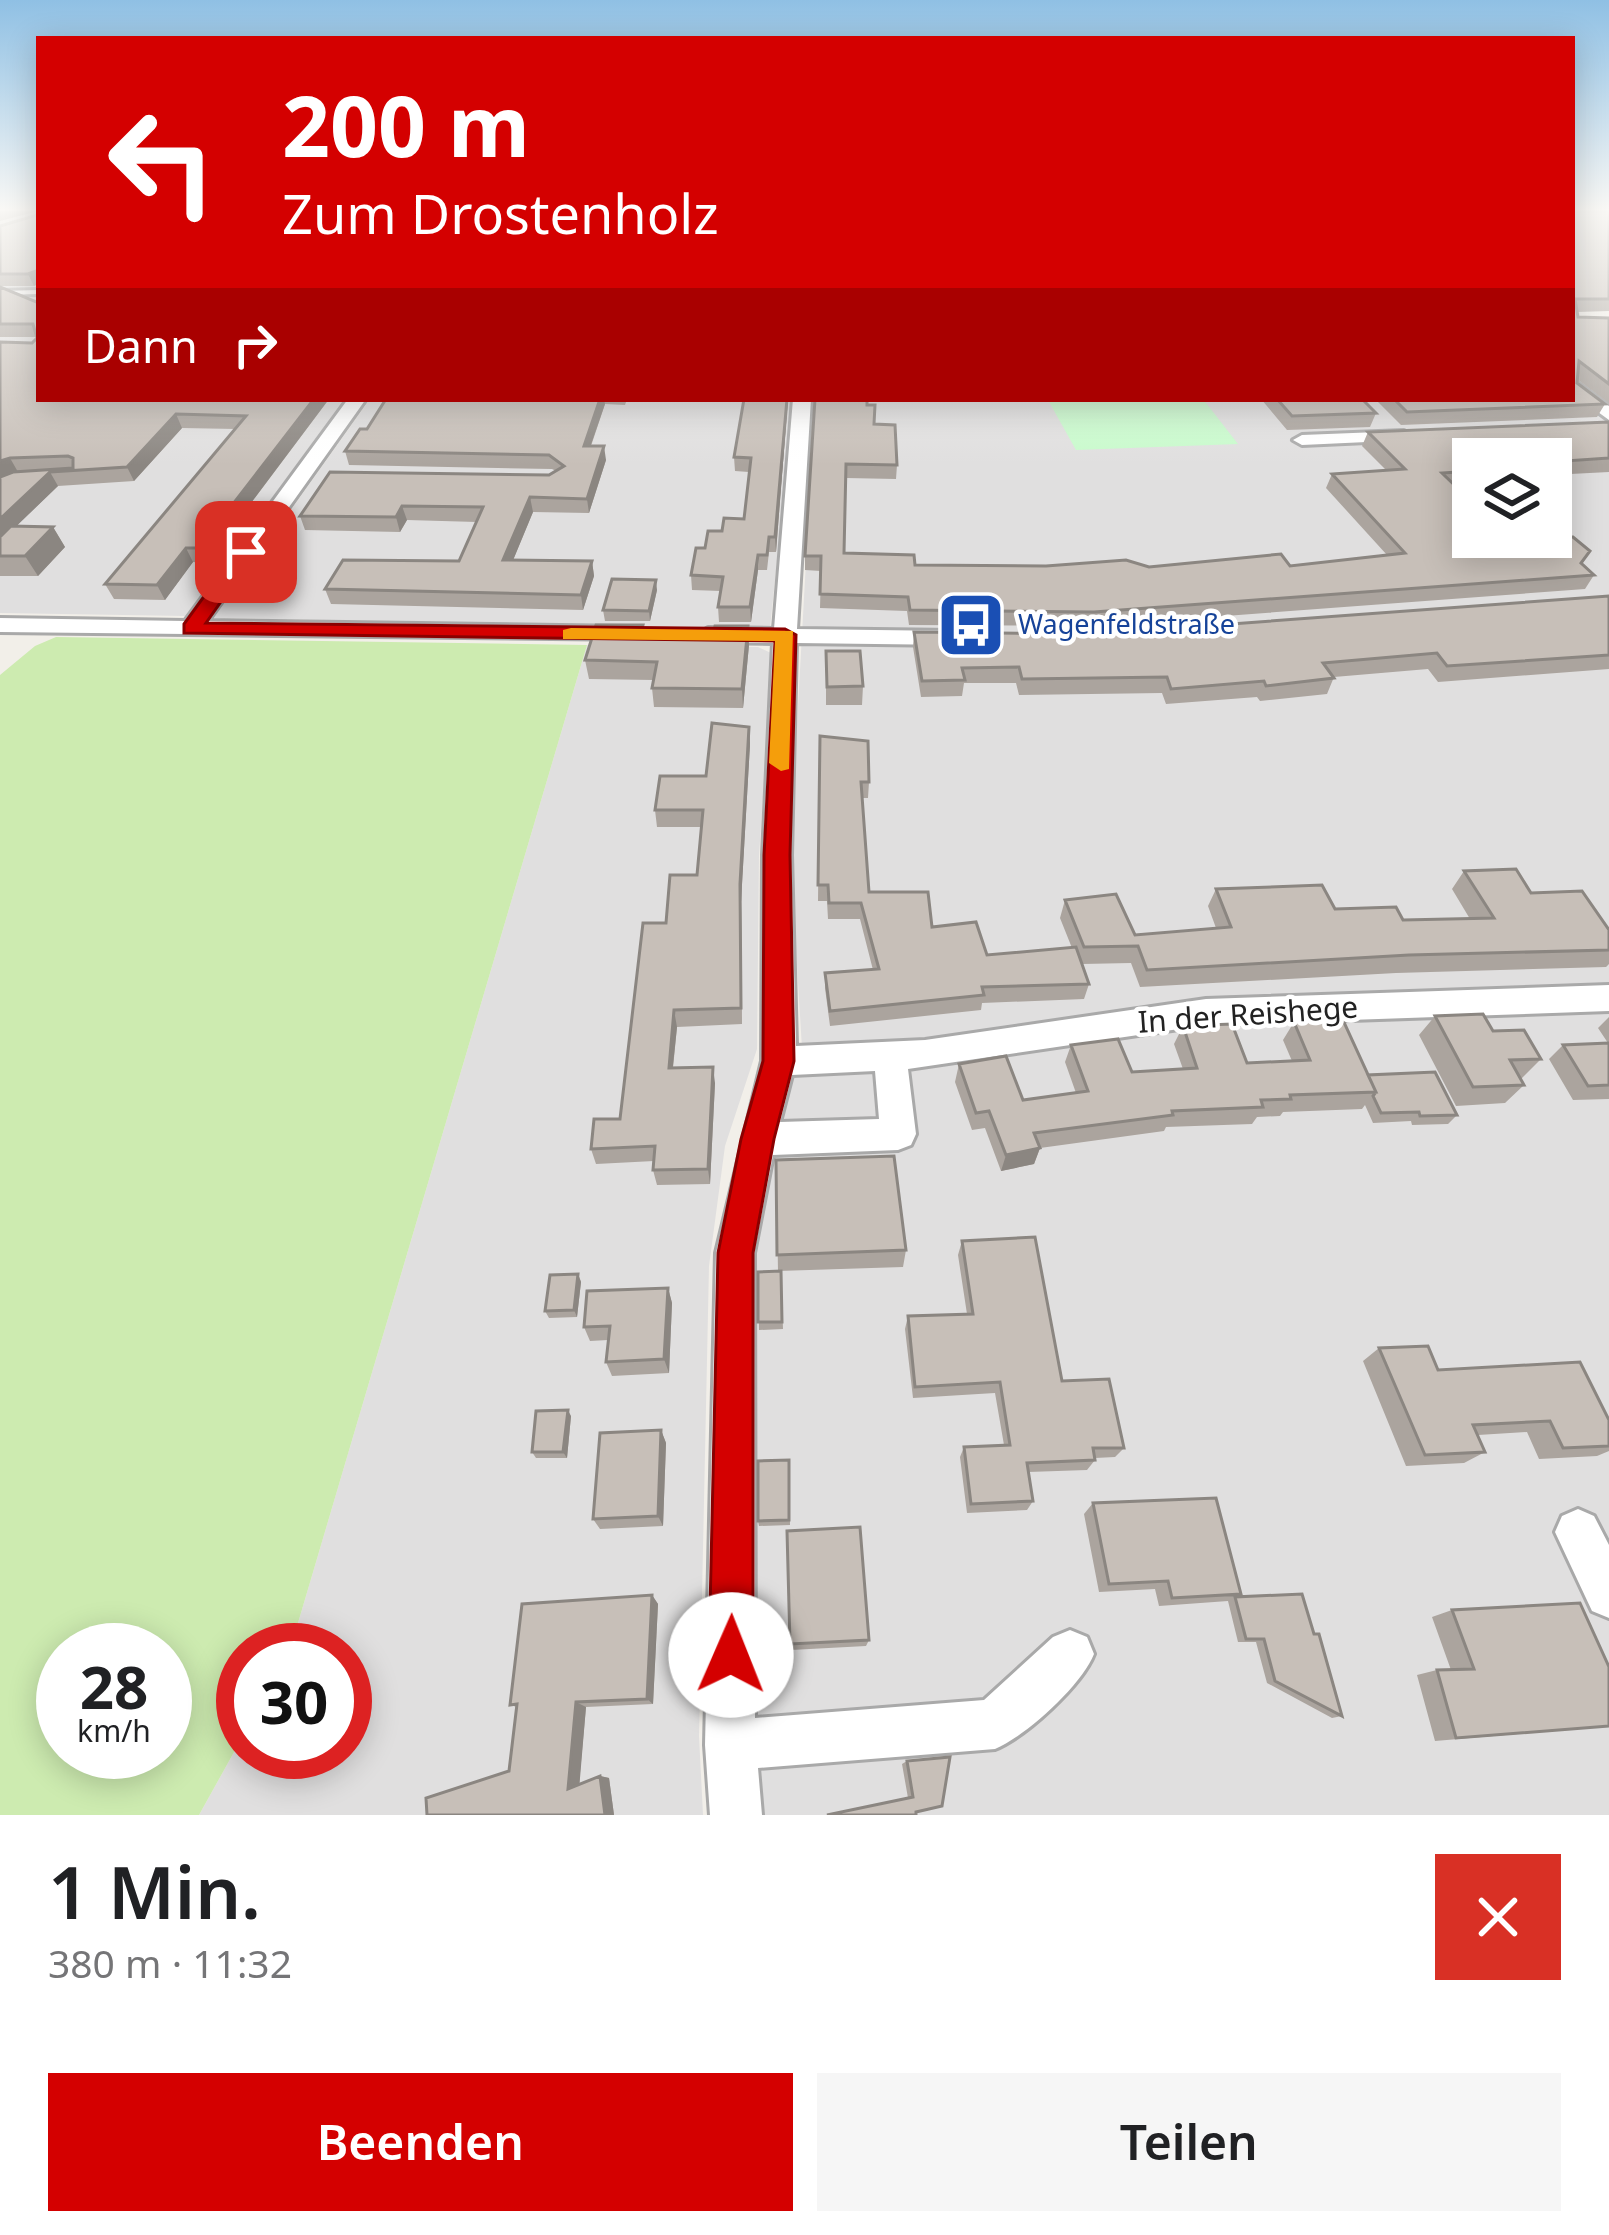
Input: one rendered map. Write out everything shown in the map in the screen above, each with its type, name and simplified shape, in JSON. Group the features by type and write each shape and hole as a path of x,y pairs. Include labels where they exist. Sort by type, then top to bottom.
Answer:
{"street":[{"path":"1575,387 1609,415"},
{"path":"191,629 355,402"},
{"path":"736,1815 730,1745 735,1253 779,1061 777,855 785,635 802,402"},
{"path":"1371,411 1395,436"},
{"path":"1585,427 1609,426"},
{"path":"1302,440 1419,435"},
{"path":"301,475 324,475"},
{"path":"0,626 973,638"},
{"name":"In der Reishege","path":"779,1061 890,1055 1205,1012 1609,998"},
{"path":"758,1139 898,1134 890,1055"},
{"path":"1578,1532 1609,1594"},
{"path":"730,1745 994,1724 1070,1654"}],"shaded area":[{"path":"0,296 36,296 36,402 343,402 185,616 0,613"},
{"path":"1575,325 1609,325 1609,1815 764,1815 756,1721 751,1266 768,1152 802,1048 790,851 815,402 1575,402"},
{"path":"368,402 794,402 770,628 214,618"},
{"path":"587,645 758,647 773,654 759,855 757,1049 725,1146 709,1266 699,1736 703,1815 199,1815 219,1779 372,1779 372,1623 298,1623"}],"green space":[{"path":"1049,402 1205,402 1238,444 1076,450"},
{"path":"56,637 587,645 298,1623 216,1623 219,1779 199,1815 0,1815 0,675 35,646"}],"building":[{"path":"0,296 36,302 36,334 33,324 0,324"},
{"path":"1575,296 1609,296 1575,299"},
{"path":"1575,299 1578,317 1609,318 1609,384 1579,361 1577,383 1605,404 1407,412 1397,402 1575,402"},
{"path":"36,339 36,402 312,402 199,548 186,548 157,585 105,584 246,416 176,414 127,467 50,472 0,519 0,477 73,468 73,458 68,456 0,461 0,342 32,343"},
{"path":"384,402 599,402 584,446 604,446 587,499 530,497 503,560 592,561 581,595 325,589 343,560 459,561 483,507 402,506 396,517 300,516 330,472 549,475 564,466 549,455 345,451 360,429 367,429"},
{"path":"743,402 787,402 775,537 769,537 767,555 758,555 750,607 718,607 723,577 691,575 696,548 705,548 708,531 722,531 724,518 744,519 751,458 734,457"},
{"path":"815,402 867,402 875,405 874,424 895,425 897,465 846,464 844,553 914,555 915,565 1046,566 1126,560 1149,567 1281,554 1290,566 1405,553 1332,474 1405,469 1368,432 1609,422 1609,458 1572,461 1572,438 1452,438 1452,472 1442,473 1452,483 1452,558 1572,558 1573,537 1590,551 1581,563 1594,575 1094,612 910,610 908,597 820,594 821,556 805,556"},
{"path":"1280,402 1365,402 1376,413 1292,416"},
{"path":"11,526 53,527 25,556 0,556 0,537"},
{"path":"612,579 656,580 649,611 603,610"},
{"path":"1609,596 1609,655 1447,666 1437,653 1323,663 1334,678 1266,686 1264,681 1171,689 1167,677 1022,679 1019,667 962,668 965,680 922,681 914,632 1095,634"},
{"path":"596,625 643,625 641,633 713,635 715,626 748,626 742,689 652,688 657,662 585,660"},
{"path":"826,651 860,651 863,686 827,687"},
{"path":"712,723 749,727 740,884 741,1008 674,1010 669,1068 713,1067 708,1169 653,1170 655,1146 591,1149 594,1119 620,1119 643,923 666,923 670,875 697,875 703,810 655,810 660,776 706,776"},
{"path":"820,736 868,741 869,782 861,782 869,892 928,892 932,927 976,922 987,955 1076,947 1089,984 982,987 984,995 830,1011 825,973 879,969 861,903 829,903 828,885 818,885"},
{"path":"1516,869 1531,893 1582,891 1609,930 1609,950 1409,955 1147,970 1138,946 1084,947 1065,900 1116,894 1135,935 1231,927 1216,889 1322,885 1335,909 1396,907 1403,920 1494,918 1464,871"},
{"path":"1483,1014 1493,1031 1524,1030 1541,1059 1510,1060 1524,1085 1473,1087 1435,1016"},
{"path":"1343,1020 1376,1092 1290,1095 1291,1099 1261,1100 1263,1107 1172,1111 1173,1115 1034,1133 1040,1148 1006,1155 989,1111 976,1113 959,1064 1006,1056 1023,1100 1088,1091 1071,1045 1118,1039 1132,1072 1197,1068 1183,1026 1232,1024 1247,1063 1310,1060 1294,1022"},
{"path":"1609,1043 1609,1085 1588,1086 1563,1045"},
{"path":"1435,1072 1457,1115 1381,1113 1368,1075"},
{"path":"894,1156 906,1250 777,1255 776,1160"},
{"path":"1035,1237 1062,1381 1109,1379 1124,1448 1093,1448 1095,1460 1027,1463 1033,1501 971,1504 964,1447 1010,1445 1000,1382 915,1387 908,1316 973,1314 962,1241"},
{"path":"781,1271 782,1322 758,1322 758,1272"},
{"path":"578,1274 574,1310 545,1311 550,1275"},
{"path":"668,1288 664,1359 606,1362 610,1326 584,1327 587,1291"},
{"path":"1428,1346 1438,1370 1580,1362 1609,1420 1609,1446 1563,1448 1550,1421 1473,1425 1485,1452 1425,1455 1379,1348"},
{"path":"568,1410 563,1452 532,1452 536,1411"},
{"path":"661,1430 658,1516 593,1519 600,1433"},
{"path":"789,1460 789,1520 758,1521 758,1461"},
{"path":"1216,1498 1241,1594 1172,1598 1168,1581 1109,1584 1093,1503"},
{"path":"860,1527 869,1640 790,1644 787,1531"},
{"path":"1302,1594 1314,1634 1319,1634 1342,1716 1275,1681 1264,1639 1246,1639 1235,1597"},
{"path":"652,1595 647,1699 576,1702 568,1789 600,1776 605,1815 427,1815 426,1798 509,1771 517,1704 510,1705 522,1604"},
{"path":"1580,1603 1609,1667 1609,1726 1456,1738 1437,1670 1474,1669 1452,1610"},
{"path":"950,1757 942,1806 916,1815 827,1815 913,1797 907,1761"}],"slow traffic":[{"path":"571,634 785,635 781,763"}],"place":[{"name":"Wagenfeldstraße","path":"971,625"}],"route":[{"path":"246,552 191,629 785,635 777,855 779,1061 735,1253 731,1655"}]}
